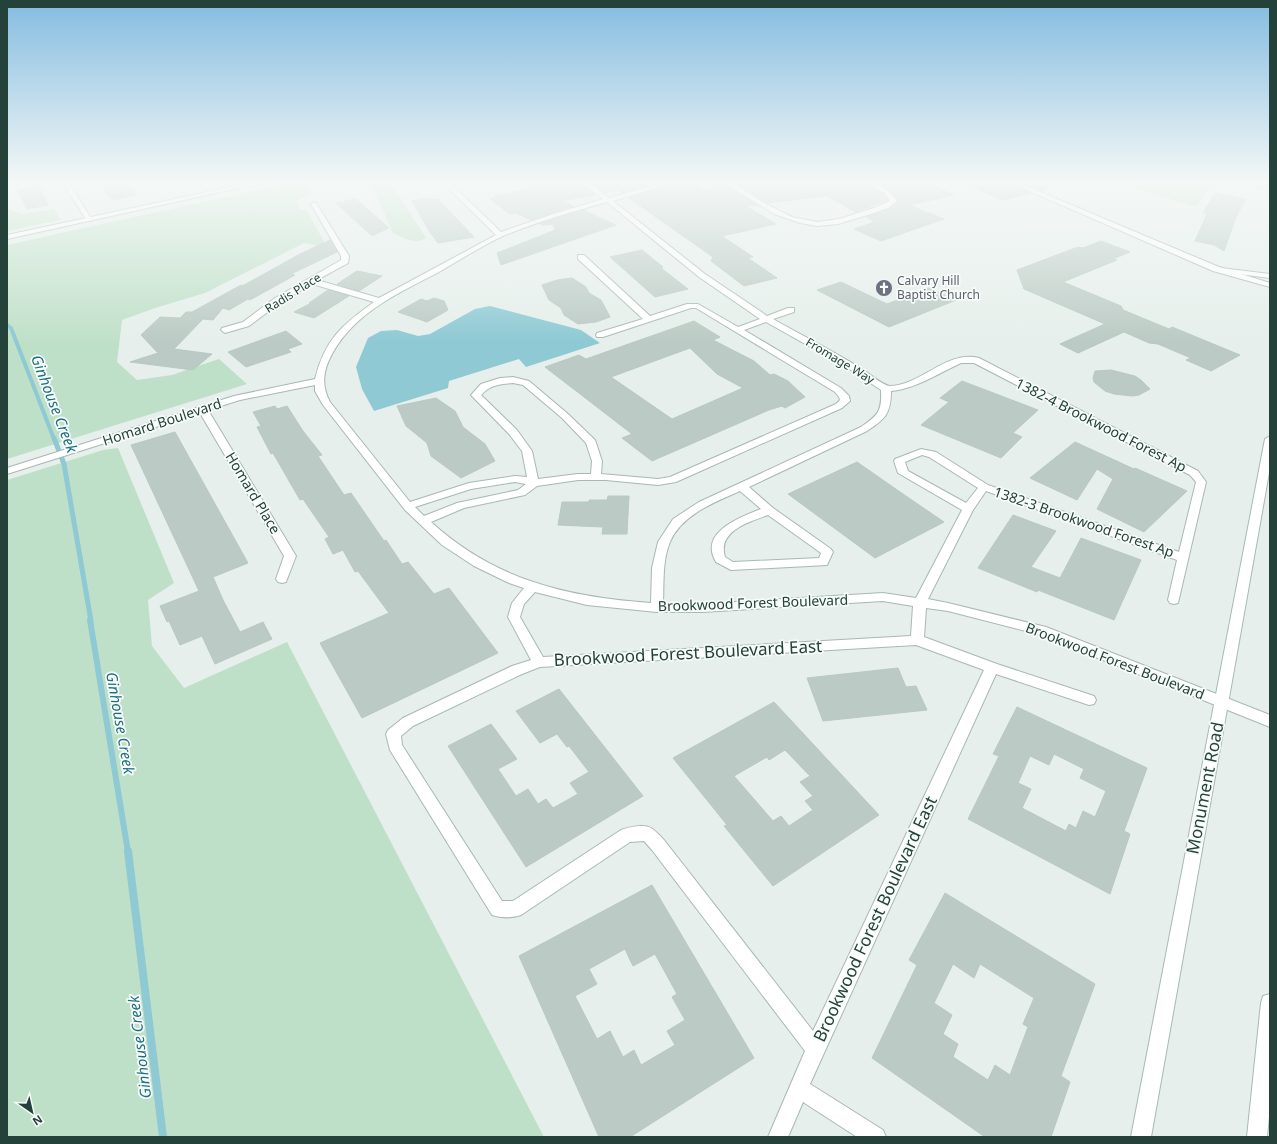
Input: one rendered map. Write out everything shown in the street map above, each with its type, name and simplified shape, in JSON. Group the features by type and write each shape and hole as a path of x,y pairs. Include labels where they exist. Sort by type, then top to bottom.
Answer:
{"street":[{"name":"Radis Place","path":"225,330 246,324 278,300 345,261 345,256 334,236"},
{"path":"319,381 324,361 335,341 351,322 380,300 497,236"},
{"name":"Fromage Way","path":"653,236 723,291 768,319 868,376 886,389 887,404 883,416 864,429 703,504 677,522 664,542 658,568 657,608"},
{"path":"1139,236 1216,269 1270,285"},
{"path":"581,258 648,319"},
{"path":"1216,269 1270,276"},
{"path":"312,281 380,300"},
{"path":"408,506 439,495 480,484 515,478 524,479 534,483 578,477 658,482 672,480 839,406 844,401 844,396 838,390 698,306 690,306 600,335"},
{"path":"737,330 791,310"},
{"name":"1382-4 Brookwood Forest Ap","path":"886,389 897,388 914,382 959,360 976,360 1194,473 1202,482 1174,600"},
{"path":"534,483 527,451 514,432 476,395 484,386 513,380 526,383 565,416 591,442 597,461 596,477"},
{"name":"Homard Boulevard","path":"7,471 202,409 268,391 319,381"},
{"name":"Brookwood Forest Boulevard","path":"319,381 320,391 326,403 408,506 423,522 447,543 475,563 503,577 531,588 570,598 624,606 657,608 702,608 884,597 920,602 956,609 1041,630 1270,721"},
{"name":"Homard Place","path":"202,409 290,556 282,579"},
{"name":"Monument Road","path":"1141,1137 1221,702 1267,476 1270,440"},
{"name":"1382-3 Brookwood Forest Ap","path":"968,509 903,473 899,461 921,452 932,454 984,487 1184,558"},
{"path":"423,522 461,505 521,493 534,483"},
{"path":"480,484 486,500"},
{"path":"741,486 769,510 827,552 823,562 731,566 720,559 717,546 725,532 738,522 769,510"},
{"path":"917,640 920,602 968,509 984,487"},
{"name":"Brookwood Forest Boulevard East","path":"531,588 518,603 514,617 539,662"},
{"name":"Brookwood Forest Boulevard East","path":"917,640 992,668 815,1049 658,845 647,834 628,835 515,909 498,909 395,746 393,734 408,722 517,670 539,662 917,640"},
{"path":"992,668 1089,700"},
{"path":"1256,1137 1270,1003"},
{"path":"778,1137 815,1049"},
{"path":"798,1088 876,1137"}],"green space":[{"path":"46,236 321,236 326,245 325,247 304,243 205,293 155,308 122,320 117,362 137,380 172,375 219,359 247,384 7,459 7,245"},
{"path":"400,236 425,236 426,238 418,241"},
{"path":"118,448 174,583 148,600 152,646 184,688 287,642 544,1137 7,1137 7,480 103,450"}],"water":[{"path":"490,306 581,330 600,343 526,367 519,359 449,381 448,388 374,411 362,389 356,367 368,338 381,331 397,330 418,336 430,334 475,309"}],"building":[{"path":"433,236 474,237 438,243"},
{"path":"539,236 583,236 501,265 497,253"},
{"path":"684,236 723,236 753,257 748,258 777,278 744,286 711,261 713,257"},
{"path":"871,236 894,236 881,241"},
{"path":"1197,236 1229,236 1224,251 1214,245 1195,241"},
{"path":"330,240 337,252 291,274 295,275 250,300 248,299 229,310 223,308 213,320 203,319 174,349 212,354 193,370 130,362 158,353 141,335 160,317 180,318 186,312 192,312 300,254"},
{"path":"1101,241 1130,252 1113,259 1117,260 1063,282 1121,306 1123,310 1169,329 1172,327 1240,355 1211,371 1186,360 1191,358 1158,344 1149,343 1124,332 1078,353 1060,344 1105,324 1024,289 1017,270 1078,247 1083,248"},
{"path":"642,250 663,267 661,268 688,289 655,297 610,257"},
{"path":"357,271 382,276 359,291 337,284"},
{"path":"572,278 586,287 589,293 601,300 610,317 596,322 578,324 564,315 561,308 549,300 542,285 557,280"},
{"path":"841,282 887,304 929,288 956,300 889,327 817,290"},
{"path":"328,290 349,296 314,318 294,312 311,303 309,303"},
{"path":"434,298 444,301 448,310 427,322 398,312 421,299 427,301"},
{"path":"694,321 720,337 713,340 754,361 770,375 774,374 788,381 805,397 785,408 782,406 769,410 652,461 622,438 632,434 545,367 579,355 586,359","holes":["690,348 717,374 743,388 672,419 611,377"]},
{"path":"286,331 302,344 288,349 291,352 246,367 228,352"},
{"path":"1111,370 1135,376 1150,389 1139,395 1132,396 1114,394 1105,391 1094,382 1093,378 1095,371"},
{"path":"962,381 1038,410 1013,433 1022,437 1001,458 921,425 949,402 940,398"},
{"path":"436,398 455,411 463,427 485,444 495,461 461,478 431,456 427,443 406,426 397,406"},
{"path":"275,406 277,409 287,406 303,431 322,455 318,456 344,495 351,493 384,541 386,540 402,564 408,562 434,594 449,588 498,653 362,718 320,643 389,613 358,571 355,572 343,550 333,554 325,539 329,537 303,499 300,500 273,453 271,454 257,427 261,426 253,412"},
{"path":"175,432 248,563 213,577 223,600 240,632 263,622 272,639 215,664 202,636 180,645 160,606 199,591 131,445"},
{"path":"1075,442 1187,491 1144,532 1097,509 1113,479 1097,469 1077,500 1030,478"},
{"path":"857,462 944,522 875,558 788,494"},
{"path":"608,496 629,496 627,534 602,534 603,527 558,525 562,502 607,500"},
{"path":"1013,515 1056,531 1031,567 1060,578 1081,538 1141,560 1114,620 1038,590 1037,592 978,568"},
{"path":"898,668 906,687 916,686 927,710 823,721 807,678"},
{"path":"559,689 643,796 526,867 448,746 491,724 517,759 498,769 516,796 528,789 538,804 546,799 553,808 578,794 570,783 589,772 569,746 567,747 557,734 540,743 516,711"},
{"path":"774,702 879,815 773,886 724,826 727,825 673,758","holes":["785,750 810,776 800,782 813,796 805,801 813,810 789,826 781,816 773,821 734,776 767,757 769,760"]},
{"path":"1017,707 1147,768 1124,831 1130,834 1110,894 968,819 999,756 993,754","holes":["1054,754 1084,769 1080,778 1106,791 1095,817 1083,811 1076,828 1069,824 1066,831 1022,808 1031,789 1018,783 1030,756 1049,765"]},
{"path":"652,885 754,1058 630,1137 599,1137 519,956","holes":["625,949 633,966 655,954 677,994 672,997 685,1020 667,1031 675,1045 641,1065 634,1050 623,1057 610,1031 597,1039 575,996 597,984 589,969"]},
{"path":"945,893 1095,984 1061,1076 1070,1082 1051,1137 985,1137 872,1058 917,965 909,960","holes":["953,964 974,978 980,964 1034,998 1023,1024 1028,1027 1010,1075 995,1065 988,1080 953,1057 958,1044 943,1034 952,1015 934,1003"]}],"waterway":[{"name":"Ginhouse Creek","path":"7,325 11,328 54,439"},
{"name":"Ginhouse Creek","path":"54,438 64,464 91,621"},
{"name":"Ginhouse Creek","path":"90,620 128,852"},
{"name":"Ginhouse Creek","path":"128,851 163,1137"}],"place":[{"name":"Calvary Hill Baptist Church","path":"884,288"}]}
